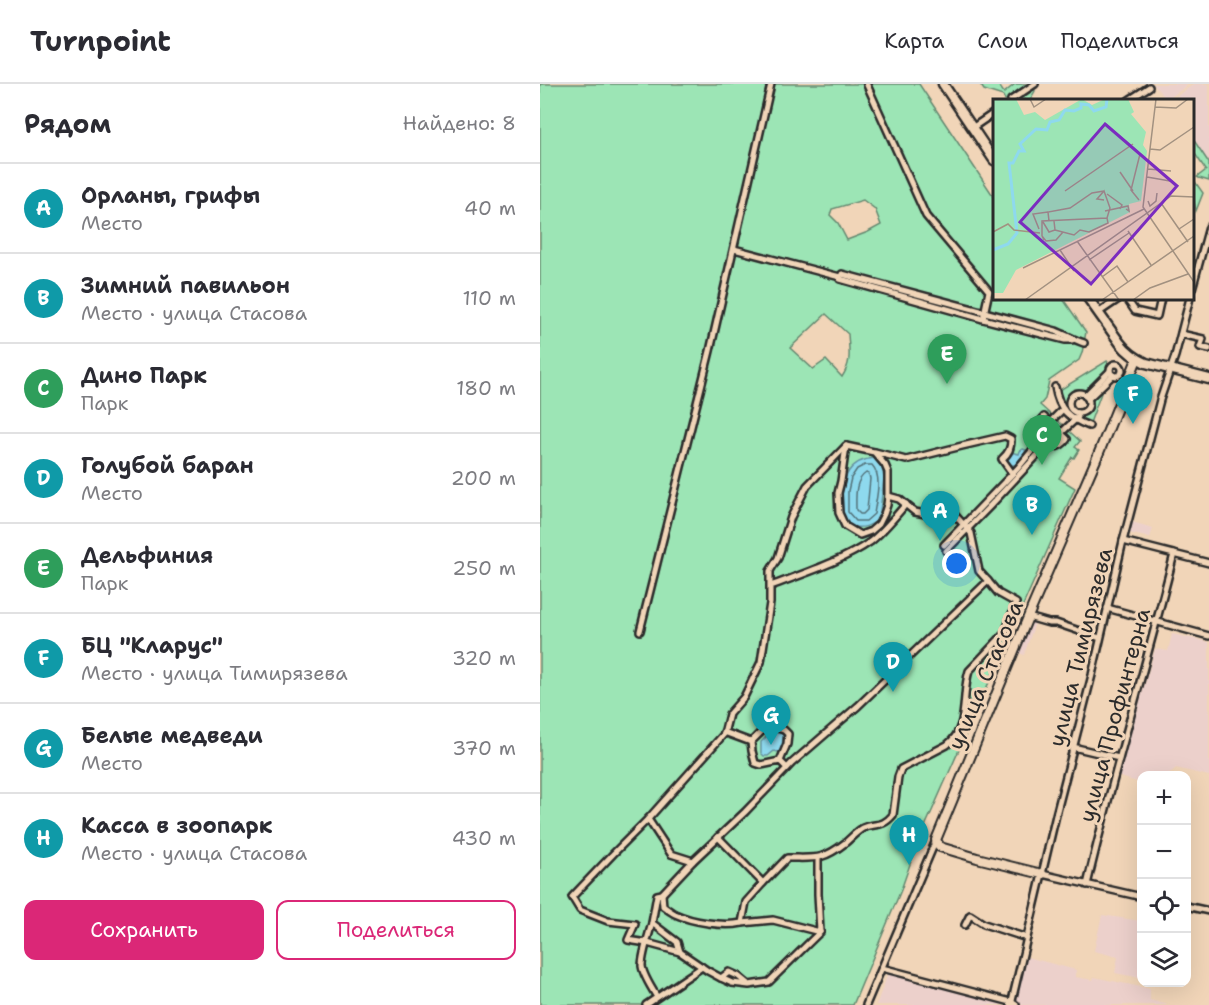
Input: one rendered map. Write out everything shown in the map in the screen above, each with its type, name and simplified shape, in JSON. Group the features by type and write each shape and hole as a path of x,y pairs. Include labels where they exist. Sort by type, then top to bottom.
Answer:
{"main road":[{"path":"943,84 993,159"},
{"path":"1089,300 1125,349 1137,359 1209,379"}],"street":[{"path":"640,631 734,249 771,84"},
{"path":"1012,99 1035,84"},
{"path":"867,85 926,216 988,291 984,316"},
{"path":"1131,99 1149,87"},
{"path":"972,128 993,114"},
{"path":"1194,282 1206,250 1209,227"},
{"path":"734,249 984,316 1056,331 1066,334 1072,340 1084,343"},
{"path":"1194,260 1200,261"},
{"path":"1098,313 1116,300"},
{"path":"1127,300 1135,311 1157,316 1161,300"},
{"name":"улица Тимирязева","path":"1013,1004 1072,747 1160,400 1190,300"},
{"path":"1181,334 1203,339 1200,347 1209,349"},
{"path":"1112,357 1114,364 1111,366 1112,373"},
{"name":"улица Стасова","path":"866,1005 1137,359"},
{"path":"1112,373 1119,375 1124,370 1120,365 1114,364"},
{"path":"1086,398 1112,373"},
{"path":"1055,387 1061,411"},
{"path":"1061,411 1070,413 1084,412 1088,407 1086,398 1079,394 1070,398 1070,413 1074,420 1089,426"},
{"path":"1051,421 1061,411"},
{"path":"1044,417 1051,421 1067,439 1064,443 1052,447 1040,441 1037,430 1038,424 1044,417"},
{"path":"1062,431 1074,420"},
{"path":"846,446 906,460 1005,436 1011,439 1011,446 1002,459 1012,473"},
{"path":"945,548 1040,441"},
{"path":"846,446 842,481 838,493 839,513 845,526 860,535 866,545"},
{"path":"818,858 820,932 769,982 749,985 732,983 680,952 628,940 635,924 608,921 580,910 572,897 648,819 724,734 729,714 744,697 761,662 769,614 770,571 778,558 791,516 807,486 846,446"},
{"path":"966,526 1005,490 1046,446"},
{"path":"860,535 871,531 879,524 887,505 888,472 874,452"},
{"path":"742,923 746,902 788,858 818,858 830,854 864,827 881,825 893,815 901,769 954,740 962,721 969,671 1005,633 1016,603 998,593 979,571 971,533 955,515 946,518 915,512 899,499 888,496"},
{"path":"771,586 832,562 866,545 906,504"},
{"path":"1124,541 1209,563"},
{"name":"улица Профинтерна","path":"1087,885 1174,554"},
{"path":"657,997 642,966 657,895 662,894 787,768 867,697 988,581"},
{"path":"1107,608 1209,636"},
{"path":"1028,617 1056,623 1100,638"},
{"path":"751,742 771,726 784,730 788,734 787,744 780,761"},
{"path":"724,732 751,742"},
{"path":"751,742 755,763 761,765 780,761"},
{"path":"1072,747 1119,758"},
{"path":"780,761 787,768"},
{"path":"648,819 671,854 693,861"},
{"path":"718,837 763,883"},
{"path":"936,840 940,847 977,858 1137,896"},
{"path":"662,894 663,906 675,914 693,920 737,924 773,920 820,932"},
{"path":"1191,907 1209,911"},
{"path":"965,926 970,915 984,924 1027,938"},
{"path":"652,923 677,942 680,952"},
{"path":"646,1005 702,967"},
{"path":"882,968 1013,1004"},
{"path":"721,978 729,972 749,985"}],"shaded area":[{"path":"1153,84 1189,84 1168,99"},
{"path":"1194,84 1209,84 1209,163 1194,140 1194,99 1172,99"},
{"path":"1132,522 1153,528 1150,538 1129,533"},
{"path":"1029,620 1035,623 1024,655 1017,652"},
{"path":"1172,634 1209,642 1209,776 1176,768 1173,771 1137,771 1137,782 1117,776 1132,715 1137,711 1155,649 1168,651"},
{"path":"1102,915 1137,920 1137,977 1115,973 1118,957 1094,951"},
{"path":"1027,957 1076,970 1075,977 1093,980 1094,977 1150,989 1150,1000 1169,1005 1014,1005"},
{"path":"888,974 911,979 1006,1005 876,1005"}],"green space":[{"path":"540,84 919,84 993,195 993,300 1064,300 1086,332 1079,360 1049,381 1045,399 1040,405 1080,441 1075,447 1079,450 1059,478 1075,488 916,847 901,890 853,1005 540,1005","holes":["863,200 875,209 881,225 847,240 838,223 830,215 832,209","826,314 848,334 849,361 842,377 826,360 813,369 790,348"]},
{"path":"980,84 998,84 1004,93 1015,84 1032,84 1035,91 1032,99 1004,99 1003,96 984,90"},
{"path":"1194,140 1209,163 1209,181 1197,177 1206,170 1194,152"},
{"path":"1194,180 1203,193 1196,211 1194,202"},
{"path":"1107,361 1110,366 1107,372 1086,392 1078,391 1071,394 1067,399 1066,407 1058,391"},
{"path":"1104,385 1090,423 1079,419 1078,417 1089,410 1091,398"}],"water":[{"path":"1023,449 1026,450 1016,465 1007,465 1005,458 1010,452 1019,454"},
{"path":"875,458 882,468 884,478 879,519 866,526 851,527 842,512 842,492 846,477 853,466 859,462"},
{"path":"773,731 783,735 782,749 764,756 761,753 761,742 768,733"}],"place":[{"name":"Дельфиния","path":"947,384"},
{"name":"БЦ \"Кларус\"","path":"1133,424"},
{"name":"Дино Парк","path":"1042,465"},
{"name":"Зимний павильон","path":"1032,535"},
{"name":"Орланы, грифы","path":"940,541"},
{"name":"Голубой баран","path":"893,692"},
{"name":"Белые медведи","path":"771,745"},
{"name":"Касса в зоопарк","path":"909,865"}]}
